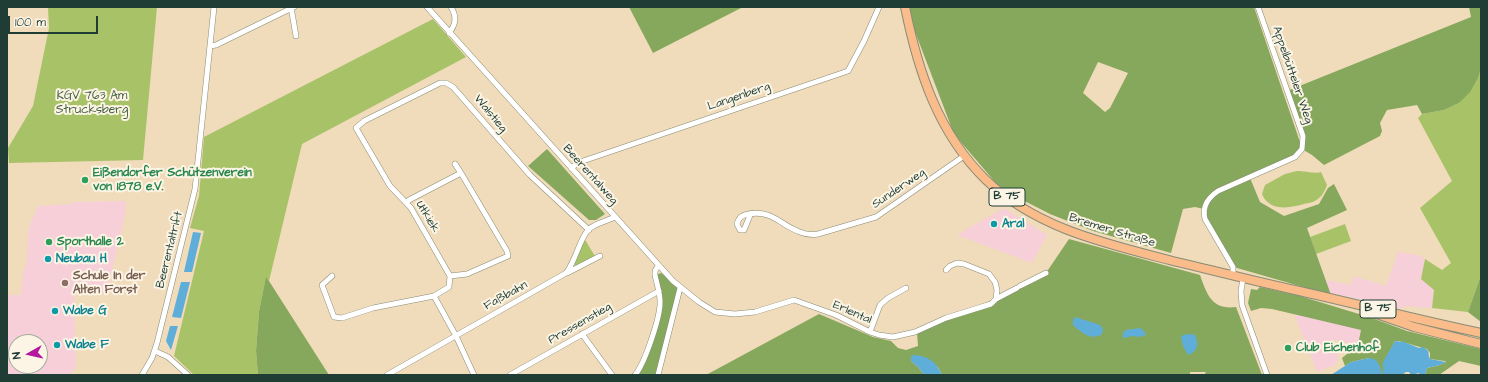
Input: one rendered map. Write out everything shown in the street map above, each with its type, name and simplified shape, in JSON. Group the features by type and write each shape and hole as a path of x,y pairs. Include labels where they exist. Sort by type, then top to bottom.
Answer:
{"main road":[{"name":"Bremer Straße","path":"904,7 915,53 932,102 947,131 964,156 986,180 1012,201 1042,219 1074,234 1105,244 1233,276 1481,333"},
{"name":"Bremer Straße","path":"1339,300 1371,313 1414,327 1481,344"}],"street":[{"name":"Beerentaltrift","path":"142,375 155,351 195,189 214,7"},
{"path":"210,46 216,45 292,7 296,36"},
{"name":"Beerentalweg","path":"426,7 658,266 680,288"},
{"path":"449,33 453,27 455,19 451,7"},
{"name":"Langenberg","path":"571,168 580,162 848,71 864,41 879,7"},
{"name":"Appelbütteler Weg","path":"1233,276 1233,267 1205,219 1204,213 1206,203 1218,191 1294,157 1302,149 1303,136 1258,7"},
{"name":"Walstieg","path":"356,128 364,121 436,84 443,83 450,85 530,175 589,230"},
{"name":"Utkiek","path":"356,128 390,186 407,202 450,276"},
{"name":"Sunderweg","path":"751,214 763,213 800,232 810,235 818,234 876,217 964,156"},
{"path":"332,276 322,285 334,317 342,318 373,308 434,296 449,287 450,276 467,274 508,256 507,251 455,164"},
{"path":"407,202 461,173"},
{"path":"566,273 589,230 614,217"},
{"name":"Faßbahn","path":"387,375 566,273 600,256"},
{"path":"946,270 950,266 964,264 989,274 995,282 997,290 996,299"},
{"path":"635,375 643,361 658,318 660,306 655,271 658,266"},
{"name":"Erlental","path":"680,288 716,312 735,314 755,312 794,300 836,315 870,332 893,337 915,332 946,318 991,304 996,299 1046,273"},
{"path":"1243,278 1241,291 1242,304 1267,375"},
{"path":"658,375 680,288"},
{"path":"870,332 880,305 888,298 906,288"},
{"name":"Pressenstieg","path":"510,375 659,291"},
{"path":"434,296 456,336 474,375"},
{"path":"582,334 612,375"},
{"path":"155,351 168,357 188,375"}],"shaded area":[{"name":"Schule In der Alten Forst","path":"126,201 125,215 107,292 74,292 76,367 70,375 7,375 7,295 21,295 23,274 27,260 28,233 30,224 38,206 71,204 73,202"},
{"path":"1004,208 1047,235 1032,263 957,235"},
{"path":"1398,252 1422,256 1422,259 1425,259 1422,279 1434,290 1432,308 1404,306 1402,309 1330,293 1326,280 1351,285 1354,276 1386,286"},
{"path":"1294,313 1367,330 1358,345 1331,339 1339,360 1335,362 1335,365 1317,372"}],"green space":[{"name":"KGV 763 Am Strucksberg","path":"48,7 157,7 143,160 9,163 8,148 33,106 49,28"},
{"path":"629,7 743,7 653,53"},
{"path":"909,7 1254,7 1302,148 1303,136 1287,91 1471,17 1469,7 1481,7 1481,69 1470,92 1459,103 1444,110 1422,114 1417,105 1387,110 1380,123 1382,131 1380,136 1324,165 1302,149 1295,157 1250,178 1260,202 1284,216 1319,204 1328,188 1334,184 1347,210 1307,228 1331,295 1230,266 1208,225 1204,209 1195,207 1183,209 1171,253 1093,231 1050,214 1001,189 954,134 914,29","holes":["1098,62 1128,73 1110,108 1105,112 1083,93"]},
{"path":"433,19 466,57 302,144 269,281 266,278 259,311 256,351 258,375 194,375 174,356 204,231 190,228 199,196 204,137"},
{"path":"1481,69 1481,275 1468,312 1432,308 1434,290 1421,279 1425,259 1442,270 1451,263 1420,208 1452,181 1418,118 1422,114 1444,110 1459,103 1478,78"},
{"path":"547,149 605,214 596,220 589,220 528,166"},
{"path":"1297,171 1313,173 1321,172 1327,185 1320,197 1312,202 1286,207 1275,206 1265,200 1262,194 1265,185 1285,174"},
{"path":"1345,224 1351,241 1316,254 1310,237"},
{"path":"584,238 596,258 577,268 573,261"},
{"path":"1069,239 1200,275 1205,289 1212,300 1221,306 1236,307 1262,375 1204,375 1206,372 1190,372 1190,375 942,375 938,367 911,361 924,375 706,375 819,314 873,337 891,341 898,348 906,350 918,346 917,333 1001,296 1046,273"},
{"path":"661,273 680,288 658,375 635,375 640,367 660,306 655,275"},
{"path":"1481,275 1481,322 1468,312"},
{"path":"266,277 329,375 258,375 256,351 259,311"},
{"path":"1260,287 1300,296 1372,318 1407,331 1481,349 1481,366 1459,361 1439,375 1425,375 1427,368 1446,362 1430,359 1430,353 1427,349 1395,341 1385,362 1383,375 1369,358 1351,362 1345,366 1342,358 1358,345 1361,330 1272,309 1261,308 1251,311 1248,303 1251,289 1257,290"}],"water":[{"path":"193,232 201,233 192,272 184,272"},
{"path":"181,282 190,282 181,318 172,317"},
{"path":"1075,317 1100,325 1103,329 1102,334 1094,337 1083,333 1073,325 1073,320"},
{"path":"170,326 178,326 171,350 166,341"},
{"path":"1140,328 1146,335 1123,338 1123,333 1126,330"},
{"path":"1183,335 1195,335 1197,347 1194,352 1188,355 1183,346 1181,337"},
{"path":"1395,341 1404,342 1419,348 1425,348 1428,350 1430,359 1446,362 1427,368 1425,375 1420,375 1419,373 1411,375 1409,372 1406,372 1402,375 1383,375 1383,362"},
{"path":"913,355 931,360 937,366 942,375 924,375 911,361 911,357"},
{"path":"1369,358 1377,361 1382,375 1331,375 1351,362"}],"place":[{"name":"Eißendorfer Schützenverein von 1878 e.V.","path":"85,180"},
{"name":"Aral","path":"994,224"},
{"name":"Sporthalle 2","path":"49,242"},
{"name":"Neubau H","path":"48,259"},
{"name":"Schule In der Alten Forst","path":"65,283"},
{"name":"Wabe G","path":"55,311"},
{"name":"Wabe F","path":"57,345"},
{"name":"Club Eichenhof","path":"1288,348"}]}
